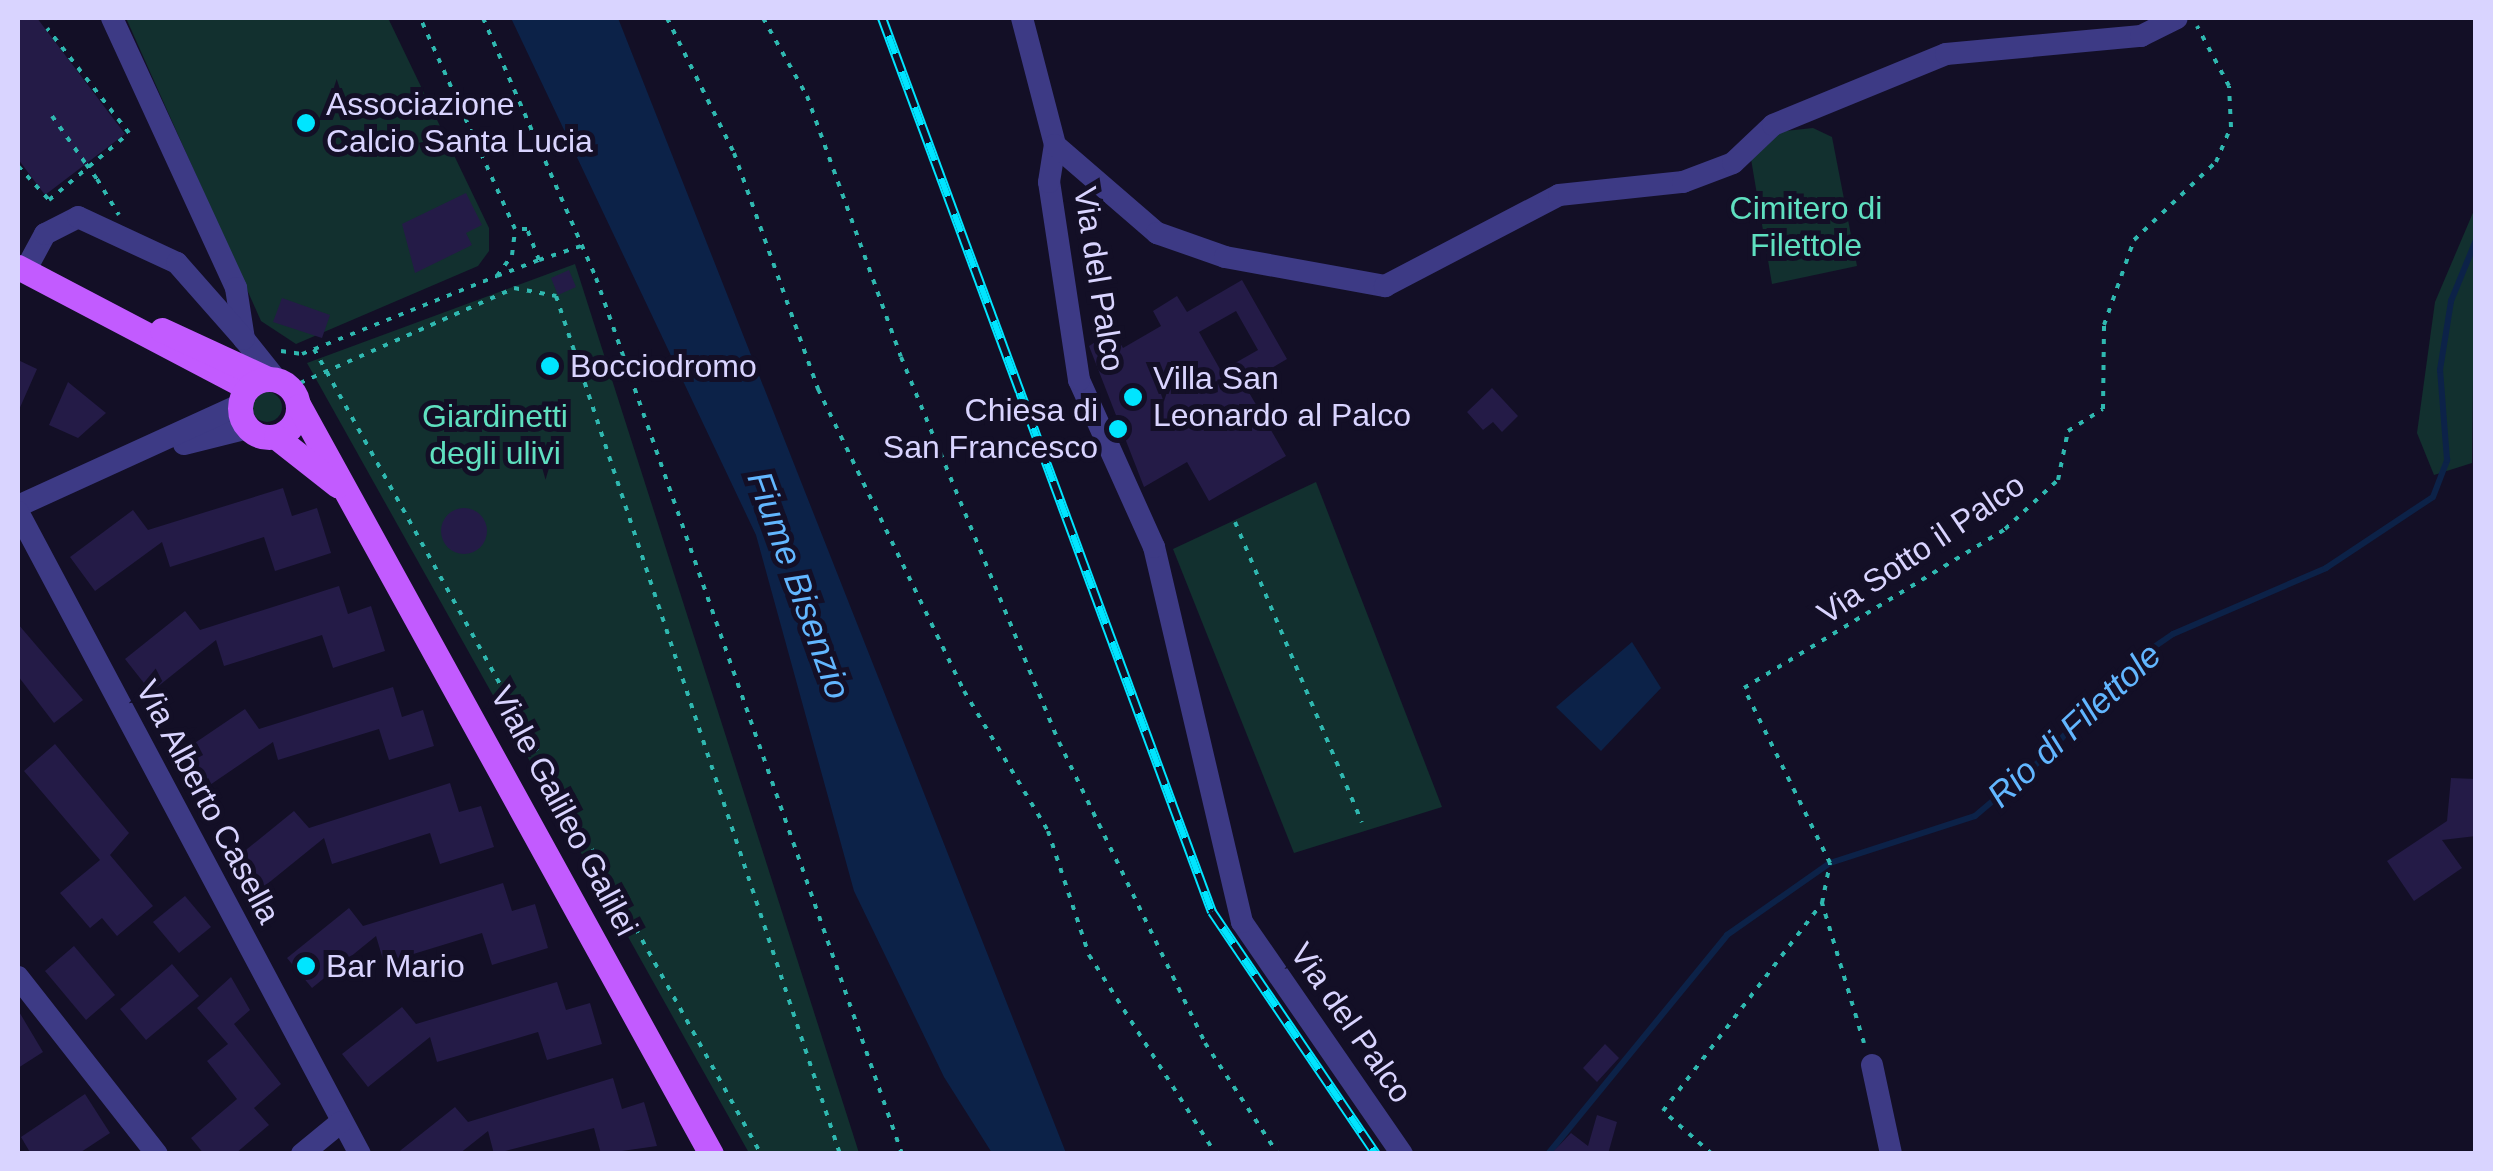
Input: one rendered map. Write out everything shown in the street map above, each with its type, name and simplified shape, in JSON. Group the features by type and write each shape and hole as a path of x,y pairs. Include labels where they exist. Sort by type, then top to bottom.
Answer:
{"main road":[{"name":"Viale Galileo Galilei","path":"21,270 119,317 209,345 267,396 356,501 712,1154"},
{"name":"Viale Galileo Galilei","path":"267,396 276,437 356,501"},
{"path":"267,396 276,437"}],"street":[{"path":"90,18 102,18"},
{"path":"18,509 152,452 267,396 244,339 236,288 112,18"},
{"path":"1022,18 1054,144"},
{"name":"Via del Palco","path":"1054,144 1157,233 1225,257 1384,286 1559,194 1683,182 1733,163 1772,125 1946,54 2140,36 2177,18"},
{"name":"Via del Palco","path":"1054,144 1049,182 1079,380 1154,547 1242,922 1402,1154"},
{"path":"21,270 46,234 78,217 177,263 244,339"},
{"name":"Via Alberto Casella","path":"18,509 360,1154"},
{"path":"18,978 158,1154"},
{"path":"1872,1065 1890,1154"},
{"path":"302,1154 342,1122"}],"path":[{"path":"420,18 515,230 498,276"},
{"path":"483,18 581,246 902,1154"},
{"path":"666,18 734,153 818,389 964,692 1048,831 1089,955 1216,1154"},
{"path":"763,18 807,96 901,358 1059,742 1205,1043 1278,1154"},
{"name":"Via Sotto il Palco","path":"1872,1065 1822,903 1830,862 1744,688 2005,529 2058,480 2068,431 2103,410 2104,326 2134,240 2216,162 2231,126 2228,86 2192,18"},
{"path":"18,166 49,200 129,133 47,28"},
{"path":"52,116 112,200"},
{"path":"515,230 526,230 539,260"},
{"path":"581,246 314,349 760,1154"},
{"path":"267,396 325,367 514,288 556,296 840,1154"},
{"path":"1236,522 1362,822"},
{"path":"1712,1154 1663,1112 1822,903"}],"green space":[{"name":"Associazione Calcio Santa Lucia","path":"126,18 388,18 489,228 489,251 478,266 296,344 261,321"},
{"name":"Cimitero di Filettole","path":"1813,128 1832,137 1857,266 1772,284 1750,153 1776,132"},
{"path":"2475,208 2472,463 2434,475 2417,433 2435,302"},
{"name":"Giardinetti degli ulivi","path":"575,264 859,1153 749,1153 307,363"},
{"path":"267,392 278,396 282,407 278,418 267,422 256,418 252,407 256,396"},
{"path":"1316,482 1442,807 1294,853 1173,549"}],"water":[{"name":"Fiume Bisenzio","path":"511,18 618,18 1066,1153 992,1153 944,1077 854,891 756,535"},
{"path":"1632,642 1661,688 1601,751 1556,707"}],"building":[{"path":"18,18 37,18 125,134 45,195 18,159"},
{"path":"466,193 482,225 466,233 472,245 415,273 402,224"},
{"path":"569,270 576,287 558,295 551,278"},
{"name":"Villa San Leonardo al Palco","path":"1242,280 1287,359 1244,384 1286,456 1209,501 1187,462 1144,487 1089,346 1113,331 1123,348 1161,326 1153,311 1177,296 1187,312","holes":["1236,311 1258,350 1221,371 1199,332"]},
{"path":"282,298 330,315 322,338 273,322"},
{"path":"18,360 37,369 18,412"},
{"path":"68,382 106,413 78,438 49,425"},
{"path":"1492,388 1518,416 1502,432 1493,422 1483,430 1467,412"},
{"path":"283,488 292,516 317,508 331,553 275,571 264,537 170,567 162,542 95,591 70,557 133,510 148,530"},
{"path":"464,508 481,514 487,531 481,548 464,554 447,548 441,531 447,514"},
{"path":"339,586 348,614 371,606 385,651 333,668 322,635 224,666 216,640 151,692 125,659 185,611 200,630"},
{"path":"18,624 83,700 54,723 18,676"},
{"path":"393,687 402,717 423,710 434,746 389,760 379,729 278,760 273,742 204,789 180,753 245,709 259,729"},
{"path":"55,744 129,833 110,855 153,906 117,936 102,918 90,928 60,893 100,860 24,771"},
{"path":"2451,778 2476,779 2476,836 2442,840 2462,868 2414,901 2387,861 2447,821"},
{"path":"450,783 459,812 481,806 494,847 440,864 430,833 332,864 324,838 261,889 236,858 294,811 309,828"},
{"path":"503,883 512,911 535,904 548,948 492,965 482,933 384,963 376,936 312,988 287,958 349,908 363,926"},
{"path":"185,896 211,927 179,953 153,922"},
{"path":"74,946 115,995 86,1020 45,971"},
{"path":"172,964 199,996 146,1040 120,1009"},
{"path":"231,977 250,1010 234,1024 281,1084 254,1108 269,1125 235,1154 204,1154 191,1138 237,1099 207,1061 228,1044 197,1008"},
{"path":"557,982 566,1010 590,1003 602,1044 547,1060 538,1032 437,1062 430,1037 368,1087 342,1054 402,1007 416,1024"},
{"path":"18,1010 43,1052 18,1068"},
{"path":"1605,1044 1619,1058 1597,1082 1583,1068"},
{"path":"613,1078 622,1109 644,1102 657,1146 601,1154 594,1128 494,1154 488,1131 459,1154 396,1154 455,1107 468,1122"},
{"path":"85,1094 110,1133 78,1154 31,1154 21,1137"},
{"path":"1597,1115 1617,1122 1608,1154 1551,1154 1571,1133 1588,1146"}],"waterway":[{"name":"Rio di Filettole","path":"1548,1154 1727,935 1830,863 1975,816 2048,754 2122,669 2173,634 2326,568 2433,497 2447,460 2440,370 2451,301 2476,240"}],"railway":[{"path":"882,18 1212,912 1376,1154"}],"place":[{"name":"Associazione Calcio Santa Lucia","path":"306,123"},
{"name":"Bocciodromo","path":"550,366"},
{"name":"Villa San Leonardo al Palco","path":"1133,397"},
{"name":"Chiesa di San Francesco","path":"1118,429"},
{"name":"Bar Mario","path":"306,966"}]}
